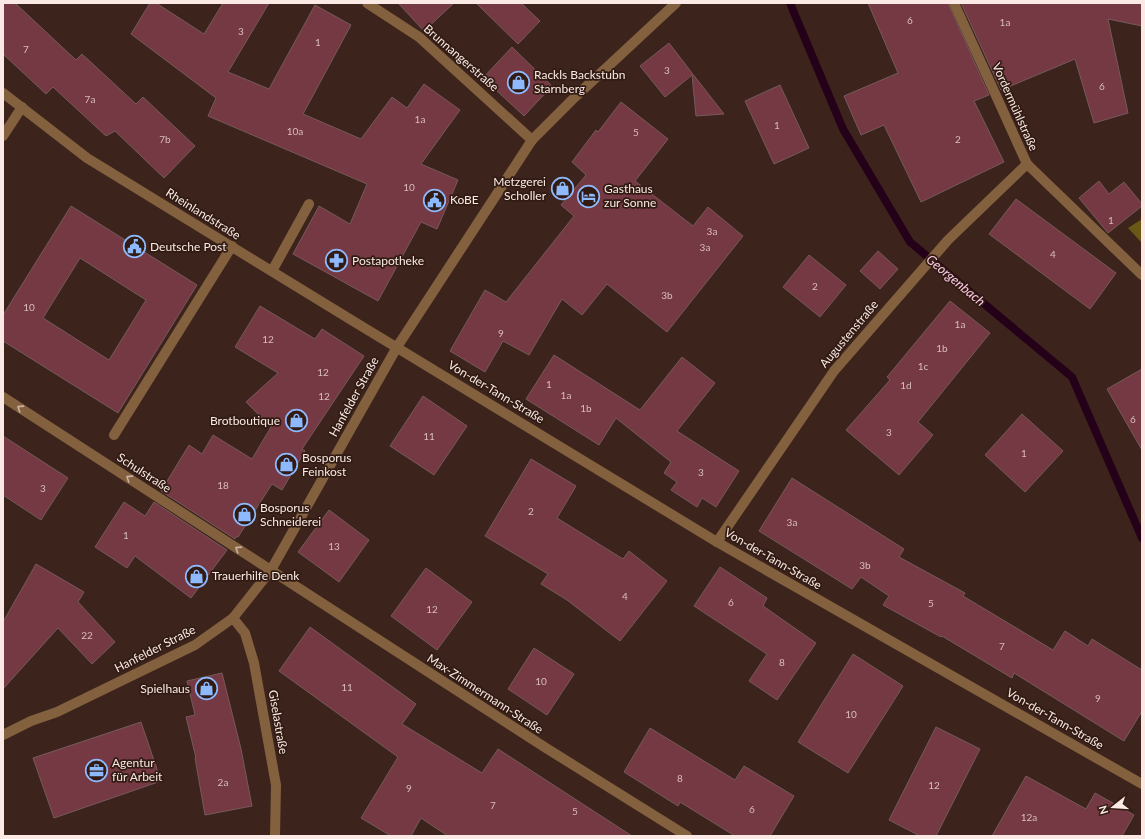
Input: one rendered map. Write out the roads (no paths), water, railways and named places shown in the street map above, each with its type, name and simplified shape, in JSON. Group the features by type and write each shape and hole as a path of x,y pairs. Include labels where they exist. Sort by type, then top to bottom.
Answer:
{"street":[{"name":"Brunnangerstraße","path":"367,3 419,37 532,140"},
{"name":"Hanfelder Straße","path":"3,735 30,721 57,712 195,645 232,618 271,570 396,347 532,140 574,98 676,3"},
{"name":"Vordermühlstraße","path":"954,3 1027,164 1142,275"},
{"name":"Rheinlandstraße","path":"3,93 87,158 396,347"},
{"path":"3,136 22,107"},
{"name":"Augustenstraße","path":"717,542 834,371 948,240 1027,164"},
{"path":"272,271 308,204"},
{"path":"114,435 232,246"},
{"name":"Von-der-Tann-Straße","path":"396,347 717,542 1142,784"},
{"name":"Schulstraße","path":"3,397 271,570"},
{"name":"Max-Zimmermann-Straße","path":"271,570 546,748 687,836"},
{"name":"Giselastraße","path":"232,618 245,633 254,663 276,785 275,836"}],"waterway":[{"name":"Georgenbach","path":"790,3 843,129 910,242 1072,377 1142,538"}],"place":[{"name":"Rackls Backstubn Starnberg","path":"518,82"},
{"name":"Metzgerei Scholler","path":"562,189"},
{"name":"Gasthaus zur Sonne","path":"588,196"},
{"name":"KoBE","path":"434,200"},
{"name":"Deutsche Post","path":"135,247"},
{"name":"Postapotheke","path":"336,261"},
{"name":"Brotboutique","path":"296,421"},
{"name":"Bosporus Feinkost","path":"287,465"},
{"name":"Bosporus Schneiderei","path":"244,515"},
{"name":"Trauerhilfe Denk","path":"197,576"},
{"name":"Spielhaus","path":"206,689"},
{"name":"Agentur für Arbeit","path":"97,770"}]}
